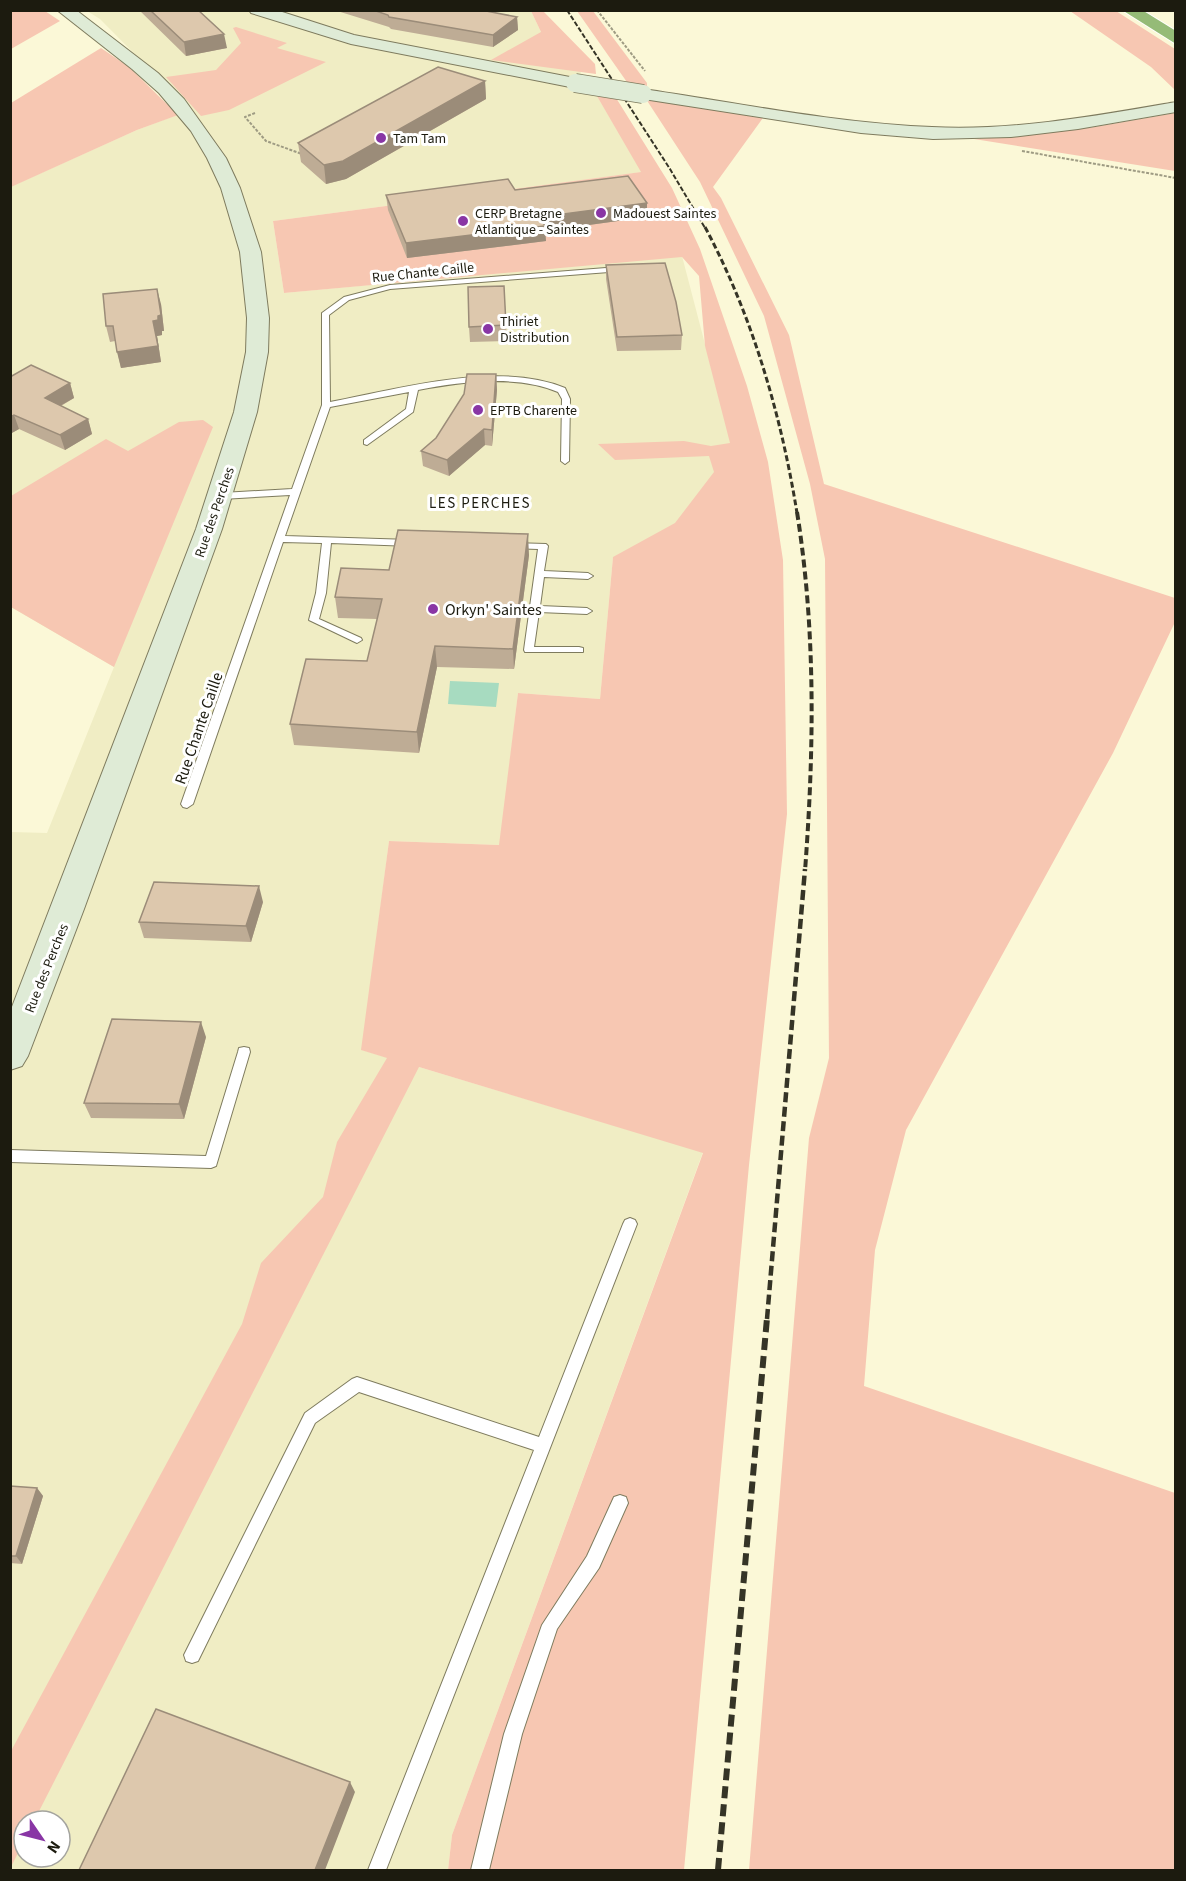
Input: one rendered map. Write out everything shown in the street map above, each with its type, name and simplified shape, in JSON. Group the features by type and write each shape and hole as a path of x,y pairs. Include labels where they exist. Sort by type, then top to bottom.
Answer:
{"highway":[{"path":"1130,10 1176,39"},
{"path":"1153,10 1176,25"}],"street":[{"path":"257,10 351,39 575,83 861,127 933,133 1011,131 1078,124 1176,107"},
{"name":"Rue des Perches","path":"10,1056 20,1009 57,941 222,496 247,409 257,354 258,301 248,237 235,196 220,164 177,102 145,70 73,14"}],"lane":[{"name":"Rue Chante Caille","path":"187,804 326,405 325,315 336,302 359,293 390,287 606,270"},
{"path":"326,405 449,382 510,379 550,385 562,390 566,399 566,461"},
{"path":"367,442 410,410 414,389"},
{"path":"222,496 296,492"},
{"path":"280,539 423,543"},
{"path":"327,540 321,593 314,620 357,640"},
{"path":"507,545 543,546 529,650 579,650"},
{"path":"539,574 588,576"},
{"path":"535,609 587,611"},
{"path":"10,1156 211,1162 244,1052"},
{"path":"377,1870 630,1224"},
{"path":"192,1655 310,1418 357,1384 543,1446"},
{"path":"480,1870 513,1734 550,1624 593,1562 620,1503"}],"path":[{"path":"597,10 656,85 648,94"},
{"path":"255,113 245,117 266,141 302,154"},
{"path":"1017,151 1176,178"}],"shaded area":[{"path":"11,10 45,11 60,21 11,49"},
{"path":"87,11 531,11 541,32 566,52 594,91 642,172 273,221 284,293 682,256 730,440 741,559 613,557 600,699 518,693 500,845 389,841 362,1050 703,1152 452,1835 448,1870 11,1870 11,832 47,833 114,667 11,607 10,187 137,130 190,110 100,19"},
{"path":"531,11 543,11 595,64 596,74 491,60 541,32"},
{"path":"577,11 593,11 647,83 647,87 629,85"},
{"path":"1070,11 1116,11 1175,49 1175,90 1151,67"},
{"path":"233,28 287,43 277,48 326,62 229,110 201,116 166,77 216,70 241,43"},
{"path":"101,48 129,67 178,115 137,130 11,187 11,103"},
{"path":"594,91 613,93 672,188 700,249 747,386 768,462 783,560 787,814 749,1165 684,1870 448,1870 452,1835 703,1153 419,1067 40,1809 12,1809 11,1867 11,1751 242,1324 261,1263 323,1197 337,1142 387,1058 361,1050 389,841 499,845 518,693 600,699 613,557 675,523 714,472 709,456 615,460 598,444 684,441 711,446 730,443 705,346 699,276 682,257 284,293 273,221 641,172"},
{"path":"644,96 765,115 713,187 721,198 789,335 824,484 1175,598 1175,622 1113,753 906,1130 875,1250 864,1386 1175,1493 1175,1870 749,1870 809,1138 829,1058 825,559 810,484 764,316 700,182"},
{"path":"1175,113 1175,171 974,139 1094,127"},
{"path":"203,420 213,427 114,667 11,607 11,496 106,439 128,451 179,422"},
{"path":"450,681 499,683 496,707 448,704"}],"building":[{"path":"150,10 198,10 224,34 184,42"},
{"path":"373,10 481,10 517,17 493,35 389,17"},
{"path":"438,67 485,81 343,161 324,165 298,143"},
{"path":"628,176 647,203 540,217 545,226 406,243 386,195 508,179 515,190"},
{"path":"665,263 682,335 617,337 606,265"},
{"path":"504,286 506,325 469,327 468,287"},
{"path":"157,289 161,315 158,316 158,320 153,321 158,346 117,352 113,326 106,326 103,294"},
{"path":"31,365 70,383 45,398 88,419 60,435 14,415 10,417 10,377"},
{"path":"467,374 496,374 492,430 484,429 447,460 421,451 436,438 464,394"},
{"path":"398,530 528,534 513,649 435,646 417,732 290,724 306,659 367,661 382,599 335,597 341,568 389,570"},
{"path":"154,882 259,886 246,926 139,922"},
{"path":"112,1019 201,1022 179,1104 84,1103"},
{"path":"10,1486 37,1488 16,1556 10,1556"},
{"path":"156,1709 350,1782 315,1870 79,1870"}],"railway":[{"path":"567,10 670,169 705,228"},
{"path":"705,227 737,295 763,366 782,439 797,513"},
{"path":"797,512 808,601 812,691 805,871"},
{"path":"767,1319 805,869"},
{"path":"718,1870 767,1318"}],"place":[{"name":"Tam Tam","path":"381,138"},
{"name":"Madouest Saintes","path":"601,213"},
{"name":"CERP Bretagne Atlantique - Saintes","path":"463,221"},
{"name":"Thiriet Distribution","path":"488,329"},
{"name":"EPTB Charente","path":"478,410"},
{"name":"Orkyn' Saintes","path":"433,609"}],"district":[{"name":"LES PERCHES","path":"480,503"}]}
